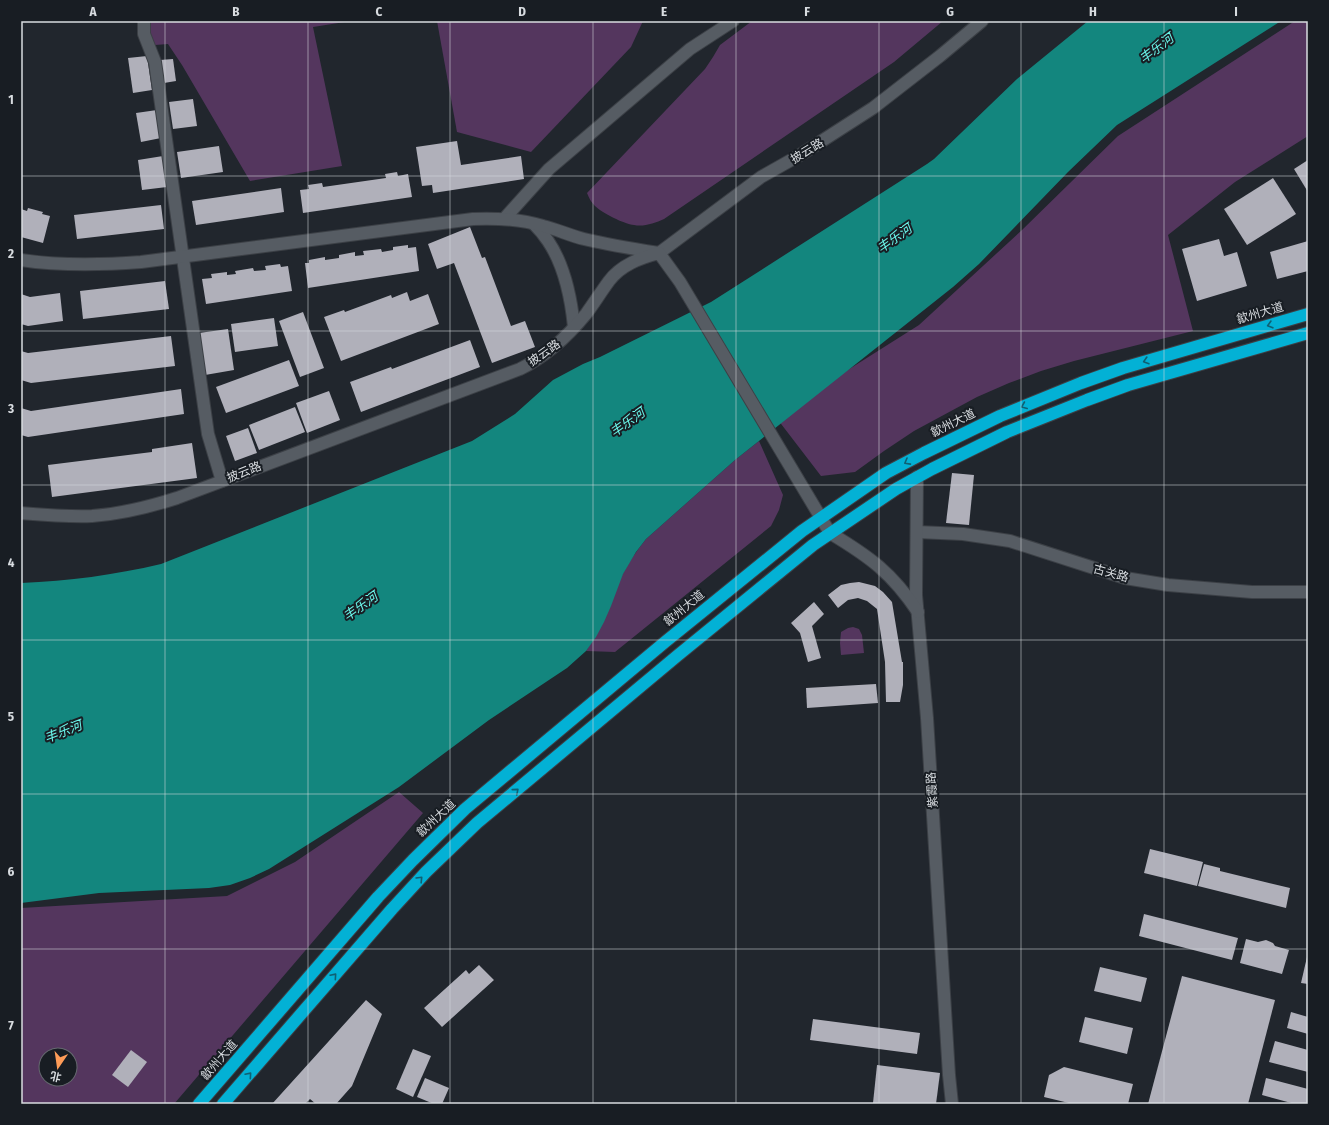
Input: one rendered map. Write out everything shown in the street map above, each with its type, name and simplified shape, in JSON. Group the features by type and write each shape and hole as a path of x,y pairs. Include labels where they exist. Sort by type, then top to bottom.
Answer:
{"highway":[{"name":"歙州大道","path":"199,1104 378,897 439,834 465,810 665,642 802,531 886,473 1000,416 1040,399 1123,368 1308,314"},
{"path":"223,1104 392,909 451,847 683,652 807,550 830,533 896,489 969,450 1007,432 1087,400 1144,381 1308,333"}],"street":[{"path":"144,21 144,34 155,62 208,434 222,481"},
{"path":"504,219 548,169 690,49 733,21"},
{"name":"披云路","path":"21,513 94,516 125,512 154,505 520,369 546,354 565,338 617,273 634,261 659,253 761,178 873,108 982,21"},
{"path":"21,260 68,264 119,264 473,219 504,219 534,224 562,231 582,239 659,253 680,282 830,533 857,549 880,567 897,584 918,612"},
{"path":"534,224 547,239 558,261 568,288 574,327"},
{"name":"紫霞路","path":"918,477 916,594 927,718 952,1104"},
{"name":"古关路","path":"917,532 964,534 1010,541 1126,578 1168,585 1252,592 1308,592"}],"shaded area":[{"path":"149,21 351,21 313,27 342,166 250,181 182,65 168,44 142,46"},
{"path":"437,21 643,21 631,47 531,152 457,132"},
{"path":"752,21 943,21 894,62 664,219 646,225 634,225 619,220 598,209 591,201 587,193 705,69 720,45"},
{"path":"1295,21 1308,21 1308,136 1235,182 1168,235 1193,331 1074,361 1009,383 977,397 914,431 855,472 821,476 775,416 919,325 1022,230 1118,136"},
{"path":"759,441 783,495 779,510 771,526 615,652 586,651 597,633 617,584 633,556 646,539 735,460"},
{"path":"853,627 859,629 862,635 864,653 841,655 841,632"},
{"path":"399,792 423,813 174,1104 21,1104 21,908 227,896 295,862"}],"water":[{"name":"丰乐河","path":"1088,21 1281,21 1117,125 1068,172 979,264 953,287 735,460 646,539 636,552 623,574 604,622 586,651 567,668 489,720 399,787 269,869 230,885 209,888 99,893 21,903 21,583 91,577 161,564 472,441 515,414 553,380 711,302 927,164 1017,79"}],"building":[{"path":"147,56 152,90 133,93 128,58"},
{"path":"173,59 176,81 164,83 160,60"},
{"path":"193,99 197,126 173,129 169,102"},
{"path":"157,110 161,138 141,142 136,113"},
{"path":"457,141 461,165 521,156 524,179 433,193 432,185 422,186 416,147"},
{"path":"219,146 223,172 181,178 177,152"},
{"path":"163,156 167,187 142,190 138,160"},
{"path":"1308,160 1308,192 1294,169"},
{"path":"397,172 398,176 408,174 412,197 303,213 300,190 309,189 308,185 322,183 323,187 386,178 385,174"},
{"path":"1273,178 1296,214 1247,245 1224,209"},
{"path":"281,188 284,212 196,225 192,201"},
{"path":"161,205 164,229 77,239 74,215"},
{"path":"28,208 43,212 42,214 50,216 43,243 21,237 21,209 27,211"},
{"path":"470,227 482,258 485,257 511,326 525,321 535,347 492,363 454,263 437,269 428,244"},
{"path":"1219,239 1224,256 1237,252 1247,286 1197,301 1182,249"},
{"path":"1308,241 1308,271 1277,279 1270,252"},
{"path":"408,245 408,248 416,247 419,271 308,288 305,263 309,263 309,260 325,257 325,260 339,258 339,255 355,252 355,256 364,255 363,251 381,249 382,252 393,250 393,247"},
{"path":"280,264 281,267 288,266 292,291 206,304 202,279 212,278 211,274 227,272 227,275 236,274 235,271 253,268 254,271 266,270 265,266"},
{"path":"165,281 169,309 83,319 80,291"},
{"path":"407,292 410,301 428,294 439,324 341,361 324,317 344,310 345,312 391,295 392,298"},
{"path":"60,293 63,321 28,326 21,324 21,294 30,297"},
{"path":"303,312 324,368 300,377 279,321"},
{"path":"274,318 278,346 235,352 231,324"},
{"path":"228,329 234,370 205,375 199,333"},
{"path":"171,336 175,366 31,383 21,380 21,351 28,353"},
{"path":"470,340 480,367 361,412 350,382 391,367 392,369"},
{"path":"289,360 299,386 226,413 216,387"},
{"path":"181,389 184,414 28,437 21,435 21,408 31,411"},
{"path":"329,391 340,420 307,433 296,403"},
{"path":"295,407 305,432 259,450 249,425"},
{"path":"248,428 257,453 235,461 226,436"},
{"path":"192,443 197,478 52,497 48,465 152,452 152,449"},
{"path":"952,473 974,475 969,525 946,523"},
{"path":"859,582 875,586 892,602 903,662 903,685 900,702 886,702 885,662 877,609 867,601 858,598 848,600 838,608 828,595 841,585"},
{"path":"814,602 824,614 812,626 821,658 808,662 800,633 791,623"},
{"path":"876,684 878,703 807,708 806,688"},
{"path":"1150,849 1203,862 1197,886 1144,873"},
{"path":"1204,864 1220,868 1220,871 1290,888 1286,908 1198,886"},
{"path":"1144,914 1238,938 1232,960 1139,936"},
{"path":"1246,939 1258,942 1266,940 1273,943 1275,946 1289,950 1282,974 1240,963"},
{"path":"1308,957 1308,984 1301,983"},
{"path":"479,965 494,980 442,1027 424,1008 466,970 469,974"},
{"path":"1100,967 1147,978 1141,1002 1094,991"},
{"path":"1182,976 1275,1000 1248,1104 1148,1104"},
{"path":"366,1000 382,1014 352,1086 336,1104 316,1104 310,1099 305,1104 272,1104"},
{"path":"1291,1012 1308,1017 1308,1034 1287,1028"},
{"path":"1085,1017 1133,1028 1127,1054 1079,1042"},
{"path":"813,1019 920,1033 917,1054 810,1040"},
{"path":"1275,1041 1308,1050 1308,1072 1269,1062"},
{"path":"413,1049 431,1056 413,1097 396,1089"},
{"path":"131,1050 147,1062 128,1087 112,1075"},
{"path":"877,1065 940,1073 936,1104 873,1103"},
{"path":"1064,1067 1133,1084 1128,1104 1073,1104 1044,1097 1049,1075"},
{"path":"425,1078 449,1088 442,1104 434,1104 417,1097"},
{"path":"1266,1078 1308,1089 1308,1104 1295,1104 1262,1095"}]}
